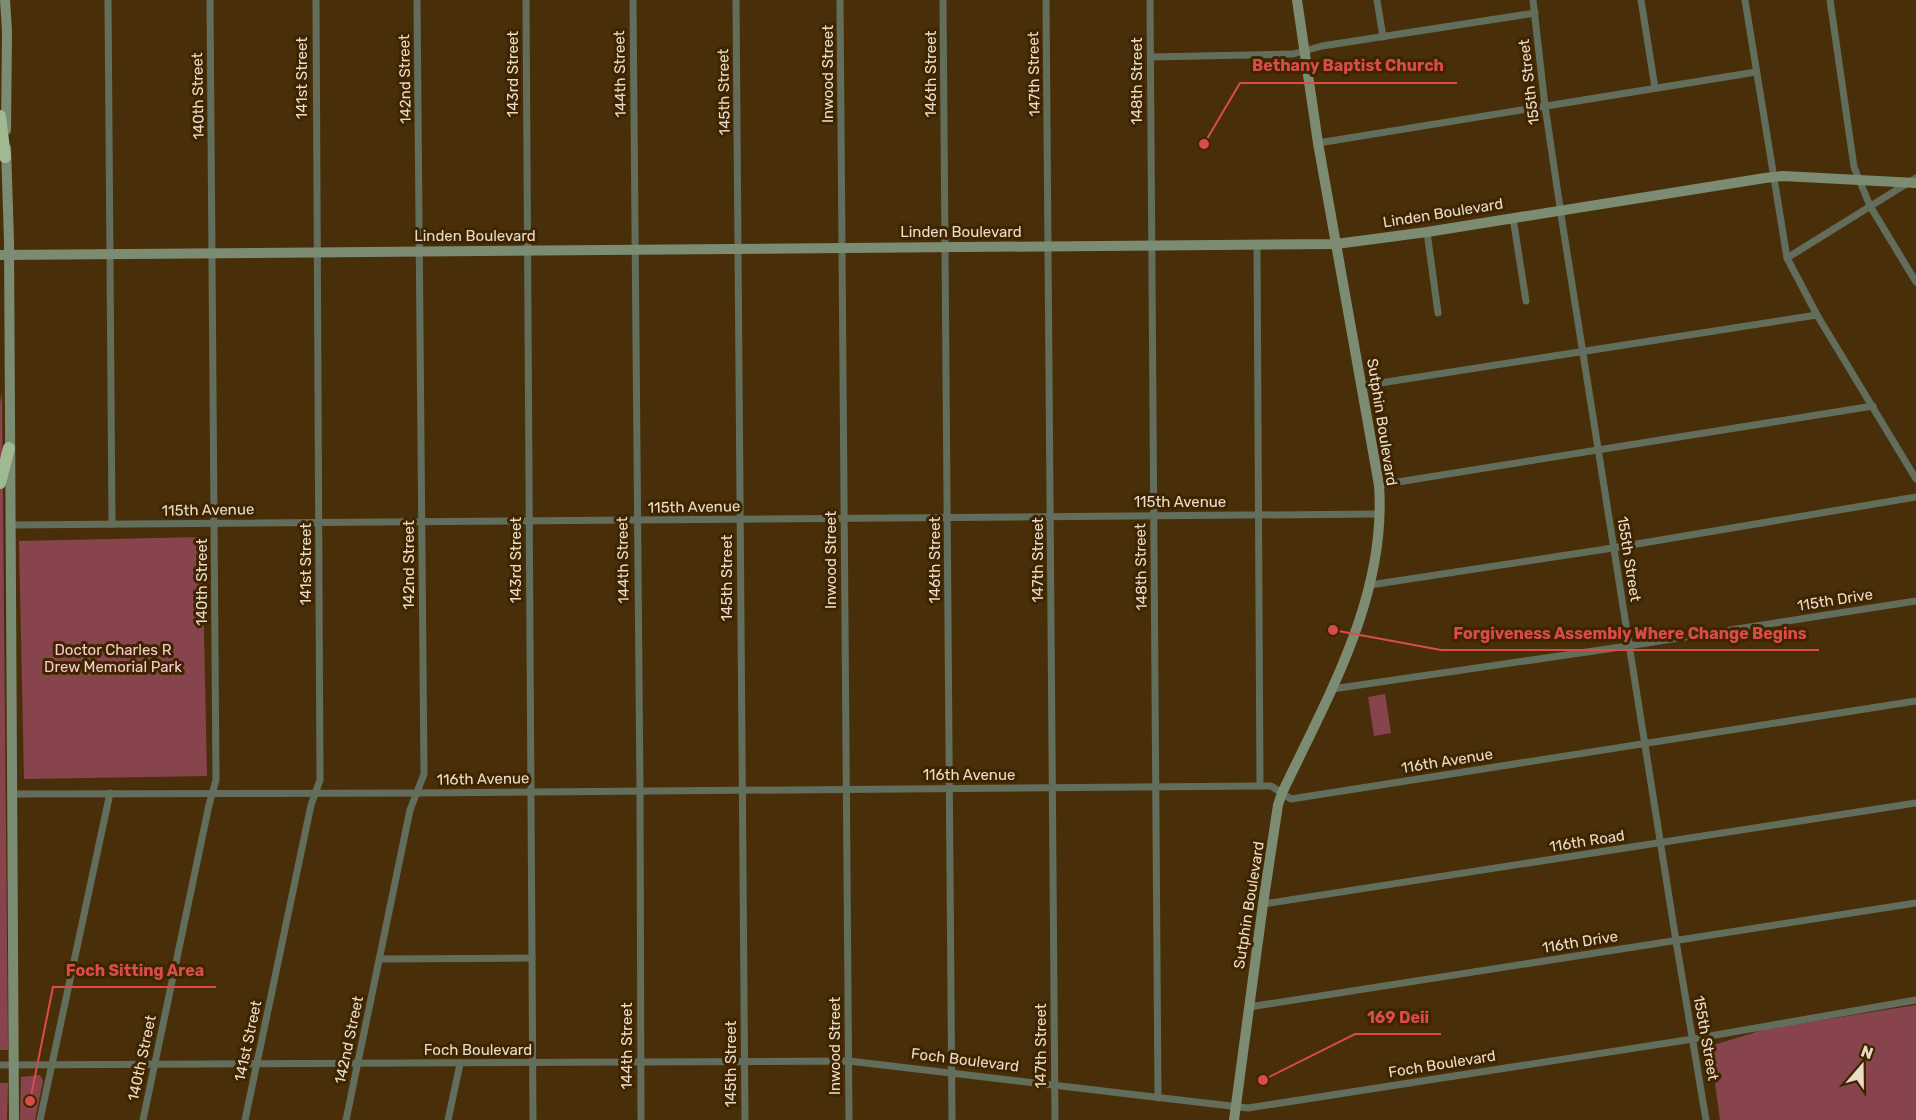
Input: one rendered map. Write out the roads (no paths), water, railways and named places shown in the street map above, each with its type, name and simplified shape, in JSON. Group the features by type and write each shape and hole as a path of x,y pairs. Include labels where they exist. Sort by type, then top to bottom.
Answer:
{"highway":[{"path":"0,116 5,157"},
{"path":"0,483 9,448"}],"main road":[{"path":"5,0 7,31 4,255 9,448 14,1120"},
{"name":"Sutphin Boulevard","path":"1234,1120 1278,805 1332,689 1370,585 1378,514 1379,485 1318,143 1297,0"},
{"name":"Linden Boulevard","path":"4,255 1336,244 1427,232 1773,177 1914,181"}],"street":[{"path":"108,0 112,524"},
{"name":"140th Street","path":"143,1120 216,780 210,0"},
{"name":"141st Street","path":"245,1120 308,823 320,780 316,0"},
{"name":"142nd Street","path":"346,1120 410,810 424,774 417,0"},
{"name":"143rd Street","path":"526,0 533,1120"},
{"name":"144th Street","path":"633,0 641,1120"},
{"name":"145th Street","path":"736,0 745,1120"},
{"name":"Inwood Street","path":"840,0 849,1120"},
{"name":"146th Street","path":"944,0 952,1120"},
{"name":"147th Street","path":"1046,0 1055,1120"},
{"name":"148th Street","path":"1150,0 1158,1098"},
{"path":"1377,0 1383,37"},
{"name":"155th Street","path":"1533,0 1545,106 1582,352 1644,745 1707,1120"},
{"path":"1641,0 1655,88"},
{"path":"1745,0 1787,258 1817,315 1916,479"},
{"path":"1830,0 1854,167 1870,206 1916,282"},
{"path":"1151,57 1304,52 1322,46 1535,13"},
{"path":"1318,143 1756,72"},
{"path":"1787,258 1914,181"},
{"path":"1513,218 1526,301"},
{"path":"1427,232 1438,313"},
{"path":"1257,245 1260,786"},
{"path":"1361,387 1817,315"},
{"path":"1379,485 1874,406"},
{"path":"1370,585 1916,498"},
{"name":"115th Avenue","path":"9,525 1378,514"},
{"name":"115th Drive","path":"1332,689 1916,601"},
{"name":"116th Avenue","path":"11,794 1271,786 1291,799 1916,701"},
{"path":"40,1120 110,793"},
{"name":"116th Road","path":"1263,904 1916,803"},
{"name":"116th Drive","path":"1249,1007 1916,903"},
{"path":"380,959 532,958"},
{"name":"Foch Boulevard","path":"0,1065 849,1061 1248,1108 1693,1039 1916,1000"},
{"path":"448,1120 460,1064"}],"place":[{"name":"Bethany Baptist Church","path":"1204,144"},
{"name":"Forgiveness Assembly Where Change Begins","path":"1333,630"},
{"name":"169 Deii","path":"1263,1080"},
{"name":"Foch Sitting Area","path":"30,1101"}],"park label":[{"name":"Doctor Charles R Drew Memorial Park","path":"113,658"}]}
